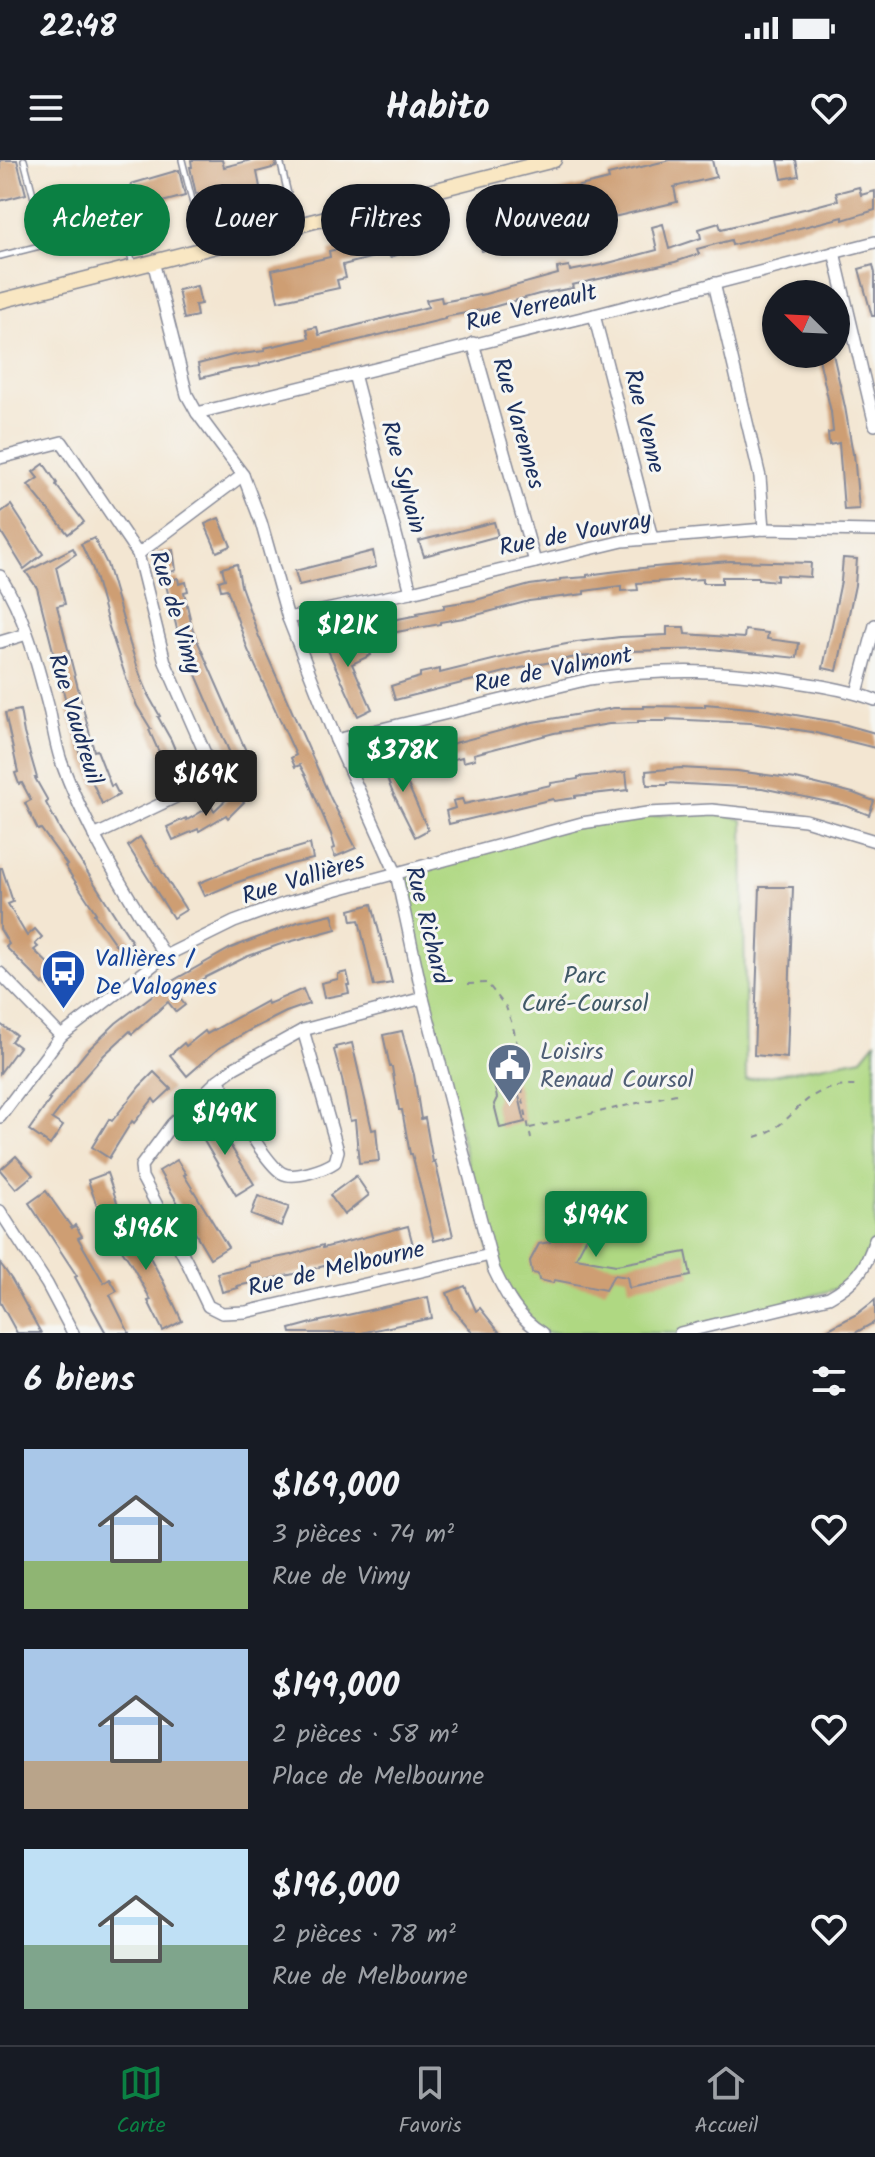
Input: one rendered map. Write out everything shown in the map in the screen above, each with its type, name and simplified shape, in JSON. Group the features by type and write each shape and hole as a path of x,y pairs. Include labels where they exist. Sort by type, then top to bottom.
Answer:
{"main road":[{"path":"305,223 554,160"},
{"path":"0,301 186,253"}],"street":[{"name":"Rue Verreault","path":"197,413 875,242"},
{"path":"834,252 875,425"},
{"name":"Rue Richard","path":"153,261 186,390 197,413 243,475 261,522 288,618 336,740 396,873 423,998 494,1270 511,1304 538,1332"},
{"path":"714,283 760,477 764,529"},
{"name":"Rue Venne","path":"594,315 652,538"},
{"name":"Rue Varennes","path":"473,343 535,562"},
{"name":"Rue Sylvain","path":"354,374 411,592"},
{"name":"Rue de Vimy","path":"0,458 62,442 138,554 165,662 211,767 203,784 94,836"},
{"path":"138,554 243,475"},
{"name":"Rue de Vouvray","path":"288,618 623,541 764,529 875,531"},
{"name":"Rue Vaudreuil","path":"0,576 27,634 61,760 94,836 165,956"},
{"path":"857,693 875,625"},
{"path":"0,642 27,634"},
{"name":"Rue de Valmont","path":"336,740 589,679 631,673 692,671 754,674 857,693 875,700"},
{"name":"Rue Vallières","path":"0,1117 61,1036 165,956 234,922 286,903 582,823 647,813 712,810 805,820 875,841"},
{"path":"0,973 61,1036"},
{"name":"Rue de Melbourne","path":"423,998 303,1030 234,1068 172,1124 141,1166 142,1177 208,1306 222,1313 246,1312 490,1255"},
{"path":"218,1080 269,1162 283,1174 292,1176 327,1167 335,1162 338,1151 303,1030"},
{"path":"0,1211 47,1284 73,1333"},
{"path":"680,1333 829,1297 850,1285 863,1269 875,1239"}],"lane":[{"path":"24,160 30,184"},
{"path":"182,160 188,184"},
{"path":"280,160 286,184"},
{"path":"0,256 24,250"},
{"path":"131,256 134,266"}],"path":[{"path":"468,984 487,983 506,1007 524,1074 522,1095 531,1139"},
{"path":"756,1137 781,1125 804,1100 814,1094 828,1088 855,1086"},
{"path":"529,1128 676,1094"}],"green space":[{"name":"Parc Curé-Coursol","path":"712,810 743,820 746,1080 862,1058 875,1042 875,1239 850,1285 680,1333 543,1333 537,1330 494,1270 396,873 582,823"}],"building":[{"path":"0,160 17,160 24,195 0,201"},
{"path":"191,160 222,160 224,167 251,160 275,160 276,167 257,172 259,184 194,184"},
{"path":"670,160 712,160 716,177 674,187 677,202 618,216 618,184 588,184 609,179 608,175"},
{"path":"778,160 796,160 799,176 782,179"},
{"path":"179,170 185,196 170,200 170,184 131,184"},
{"path":"859,187 861,195 875,191 875,210 732,245 731,240 697,249 699,254 675,262 201,378 198,364 265,351 264,348 309,338 307,329 317,327 319,335 428,307 426,300 441,297 442,302 485,294 558,274 557,268 569,266 570,271 657,250 652,227 663,224 669,249 701,238 699,229 719,223 721,229 804,209 838,200 836,193"},
{"path":"378,256 343,265 346,278 337,280 339,288 278,301 272,270 330,257"},
{"path":"873,265 875,316 872,316 859,269"},
{"path":"197,286 201,304 195,305 197,316 184,319 178,290"},
{"path":"821,368 836,368 854,454 859,509 844,510 839,443 829,445 828,433 833,432"},
{"path":"44,464 84,522 68,534 28,485 38,478 33,472"},
{"path":"11,505 43,554 24,569 0,530 0,513"},
{"path":"219,518 231,546 217,552 205,524"},
{"path":"494,522 498,536 424,556 419,541"},
{"path":"94,538 107,564 140,675 184,771 170,777 151,729 128,684 93,569 81,544"},
{"path":"73,548 76,554 56,567 65,604 57,606 94,751 97,750 111,786 114,785 119,795 102,804 78,749 37,588 26,572"},
{"path":"173,550 176,570 162,576 158,552"},
{"path":"373,551 376,567 299,585 295,571"},
{"path":"843,558 857,559 855,585 837,671 823,668"},
{"path":"730,561 811,563 810,577 777,575 777,581 758,577 722,577 722,583 703,583 703,579 637,583 638,590 621,591 621,586 529,601 367,641 363,626 560,579"},
{"path":"237,564 241,586 259,637 356,848 335,857 331,834 306,776 300,765 295,767 291,758 296,755 248,650 227,589 221,590 219,581 225,579 222,568"},
{"path":"178,578 179,584 186,582 188,591 184,592 193,631 250,760 252,787 237,789 235,765 178,633 165,581"},
{"path":"667,627 684,627 685,634 744,638 745,630 768,633 767,639 799,643 797,658 711,649 629,651 629,654 576,657 521,668 395,700 391,686 420,677 420,673 440,669 440,673 577,642 667,635"},
{"path":"337,628 349,654 367,646 371,655 352,664 372,709 358,716 321,635"},
{"path":"705,704 761,709 836,722 875,733 875,748 812,732 751,723 667,719 554,733 474,754 475,759 463,762 462,757 424,767 421,752 533,722 614,708 705,707"},
{"path":"20,710 35,778 48,801 46,803 132,942 120,951 94,914 67,865 41,829 38,830 25,803 31,800 15,773 18,772 5,713"},
{"path":"393,751 428,830 415,837 379,757"},
{"path":"680,768 796,779 874,801 869,815 847,806 762,788 667,783 647,785 646,771"},
{"path":"626,772 628,790 553,799 449,824 446,811 455,808 453,801 462,799 464,804 578,777"},
{"path":"234,792 244,802 228,818 226,815 199,831 173,840 167,827 211,806 214,811"},
{"path":"140,837 186,910 173,918 128,846"},
{"path":"310,844 313,859 235,883 205,896 199,883 252,861"},
{"path":"0,868 13,902 8,904 27,936 35,929 42,937 34,950 59,974 61,971 80,988 67,1003 6,947 9,944 0,929"},
{"path":"760,887 793,887 787,1058 754,1055"},
{"path":"372,904 392,983 374,986 359,920 352,921 350,910"},
{"path":"332,914 336,929 246,957 177,995 185,1005 176,1012 168,1002 132,1034 130,1031 104,1055 52,1119 63,1126 50,1145 29,1130 48,1099 86,1052 116,1023 167,984 231,948 298,922"},
{"path":"347,972 349,993 324,998 321,983 338,979 338,974"},
{"path":"303,989 309,1004 286,1012 219,1048 187,1076 170,1055 205,1031 207,1034 267,1001 268,1004"},
{"path":"0,1024 16,1035 11,1041 19,1047 0,1073"},
{"path":"402,1031 414,1075 421,1119 425,1118 453,1236 434,1241 410,1154 402,1110 399,1110 383,1035"},
{"path":"352,1043 372,1130 376,1129 379,1161 359,1163 355,1120 350,1121 334,1050 335,1047"},
{"path":"154,1072 171,1089 156,1103 153,1099 134,1123 132,1121 109,1158 92,1147 109,1119 112,1121"},
{"path":"514,1074 525,1122 500,1128 494,1104 497,1098 493,1079"},
{"path":"214,1119 254,1184 236,1195 197,1129"},
{"path":"16,1156 33,1175 16,1189 0,1170"},
{"path":"177,1160 228,1247 210,1258 159,1171"},
{"path":"107,1173 118,1205 99,1212 88,1180"},
{"path":"356,1176 369,1195 344,1215 330,1195"},
{"path":"46,1191 72,1228 75,1225 82,1236 78,1238 104,1283 110,1279 117,1291 110,1295 129,1333 106,1333 77,1276 29,1203"},
{"path":"258,1196 289,1207 281,1226 251,1215"},
{"path":"567,1209 581,1212 582,1218 588,1219 590,1231 576,1258 616,1265 686,1252 691,1276 629,1288 627,1277 614,1275 605,1290 539,1280 538,1274 532,1273 530,1261 539,1244 550,1242 547,1229 557,1211 565,1212"},
{"path":"123,1214 141,1241 182,1321 163,1331 148,1301 151,1300 106,1226"},
{"path":"408,1226 413,1245 222,1292 217,1273"},
{"path":"0,1263 41,1333 17,1333 0,1302"},
{"path":"465,1286 476,1311 480,1308 500,1333 473,1333 454,1310 447,1293"},
{"path":"428,1297 432,1318 361,1333 291,1333 290,1329 312,1323"},
{"path":"875,1300 875,1322 855,1333 821,1333 857,1314"}],"place":[{"name":"Vallières / De Valognes","path":"64,1011"},
{"name":"Loisirs Renaud Coursol","path":"509,1104"}]}
